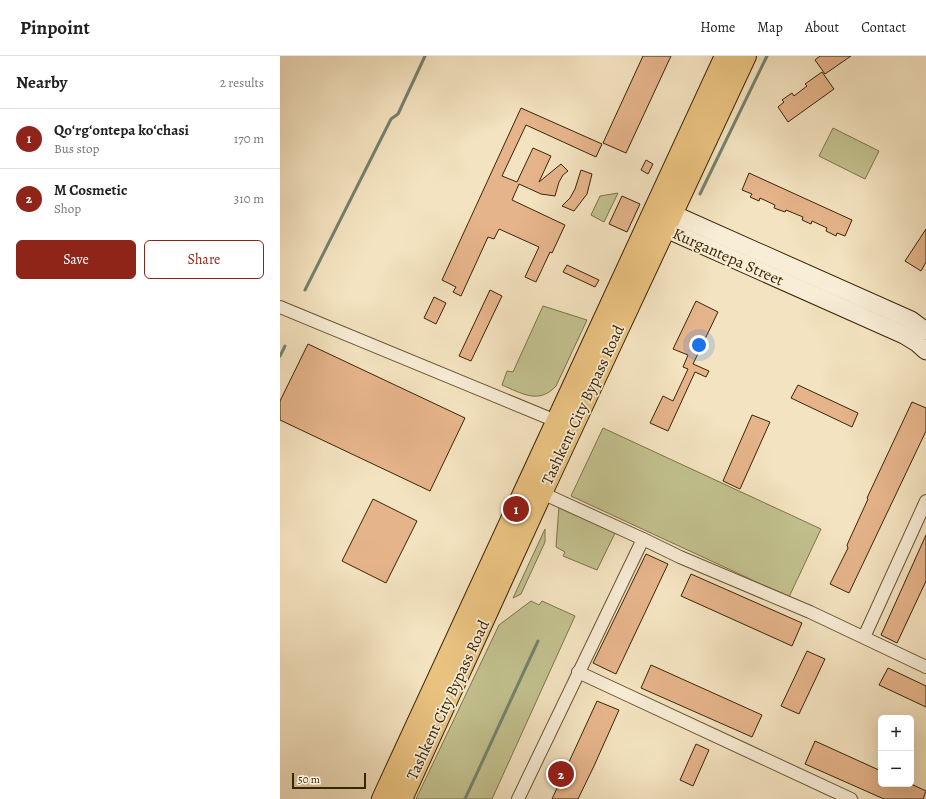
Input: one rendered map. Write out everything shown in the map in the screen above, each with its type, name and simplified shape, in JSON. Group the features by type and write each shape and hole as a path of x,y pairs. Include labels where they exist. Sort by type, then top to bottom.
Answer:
{"highway":[{"name":"Tashkent City Bypass Road","path":"382,799 725,56"},
{"name":"Tashkent City Bypass Road","path":"402,799 542,493 746,56"}],"main road":[{"name":"Kurgantepa Street","path":"652,214 904,335 926,351"},
{"name":"Kurgantepa Street","path":"669,222 866,299 911,320 926,331"}],"street":[{"path":"280,307 556,421"},
{"path":"542,493 680,557 810,612 926,666"},
{"path":"864,637 926,501"},
{"path":"518,799 643,539"},
{"path":"578,672 851,799"}],"shaded area":[{"path":"833,128 879,151 865,179 819,156"},
{"path":"618,193 604,222 591,215 600,196"},
{"path":"543,306 587,320 556,386 550,392 543,395 530,396 502,385 507,371 513,372"},
{"path":"603,428 821,529 789,597 571,496"},
{"path":"559,506 615,533 597,570 563,556 565,552 556,547"},
{"path":"545,529 545,542 521,594 513,598"},
{"path":"531,601 539,605 542,601 575,616 492,799 416,799 499,625"}],"building":[{"path":"643,56 671,56 626,153 603,143"},
{"path":"820,56 851,56 825,74 815,60"},
{"path":"822,72 834,89 788,122 778,107 784,102 782,100 792,93 794,96 807,86 805,84"},
{"path":"521,108 602,144 596,157 526,125 502,176 517,182 533,148 551,156 539,182 561,164 568,171 563,175 559,182 555,196 541,194 519,184 512,200 565,225 536,282 525,277 539,247 499,229 494,239 488,237 461,296 453,292 456,287 442,280"},
{"path":"646,160 653,164 648,174 641,170"},
{"path":"581,170 592,174 587,194 574,211 562,206 570,198 575,189"},
{"path":"749,173 852,220 845,236 837,233 836,236 826,231 827,228 812,221 811,224 802,220 803,217 786,210 785,212 774,208 775,205 760,198 759,201 750,197 752,194 742,190"},
{"path":"622,196 640,204 627,232 609,224"},
{"path":"926,229 926,262 921,271 905,261"},
{"path":"567,265 599,280 595,287 563,272"},
{"path":"490,290 502,296 471,361 459,356"},
{"path":"434,297 446,303 436,324 424,318"},
{"path":"696,301 718,312 693,364 709,371 706,377 695,372 668,431 650,423 663,396 673,401 688,369 683,367 688,355 673,349"},
{"path":"308,344 465,418 430,491 280,420 280,401"},
{"path":"798,385 858,413 852,427 791,398"},
{"path":"912,402 926,408 926,431 849,593 830,584 848,548 847,545 868,499 867,498"},
{"path":"752,415 770,422 740,489 723,481"},
{"path":"373,499 417,521 386,583 342,561"},
{"path":"926,535 926,581 897,643 881,635"},
{"path":"646,554 668,564 616,674 593,663"},
{"path":"691,574 802,623 792,646 681,596"},
{"path":"807,651 825,659 799,714 781,706"},
{"path":"651,665 762,715 752,737 641,688"},
{"path":"888,668 926,686 926,707 879,685"},
{"path":"597,701 619,710 594,766 578,799 552,799"},
{"path":"815,741 878,770 878,787 914,787 914,785 926,791 923,799 884,799 805,764"},
{"path":"696,744 709,750 693,786 680,780"}],"waterway":[{"path":"305,290 391,119 398,114 425,56"},
{"path":"700,194 767,56"},
{"path":"280,356 285,346"},
{"path":"465,799 538,641"}],"place":[{"name":"Qoʻrgʻontepa koʻchasi","path":"516,509"},
{"name":"M Cosmetic","path":"561,774"}]}
